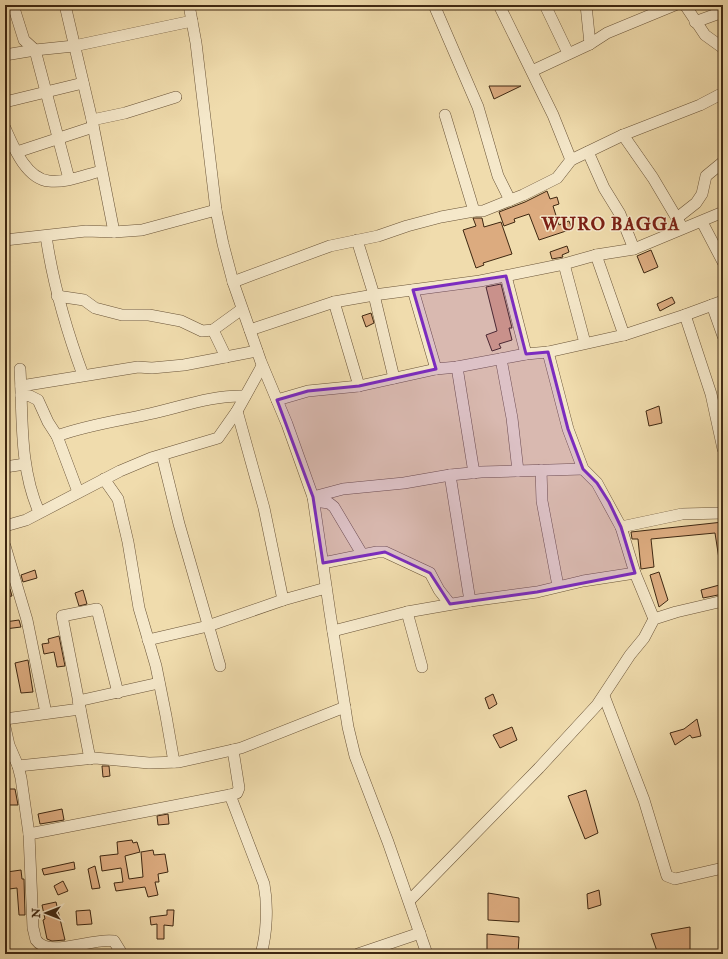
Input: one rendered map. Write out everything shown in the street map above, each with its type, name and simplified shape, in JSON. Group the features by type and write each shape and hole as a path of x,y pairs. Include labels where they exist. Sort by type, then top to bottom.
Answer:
{"street":[{"path":"13,5 24,40 35,50 45,93 69,179"},
{"path":"64,5 83,83 114,232"},
{"path":"189,5 216,210 233,282 262,366 277,400 313,499 345,706 355,756 427,954"},
{"path":"434,5 478,107 498,176 510,200"},
{"path":"499,5 553,115 571,160"},
{"path":"545,5 568,53"},
{"path":"586,5 590,44"},
{"path":"532,71 590,44 607,33 675,5"},
{"path":"685,5 705,35 723,48"},
{"path":"695,22 717,14 723,7"},
{"path":"5,55 74,46 192,21"},
{"path":"5,102 83,83"},
{"path":"233,282 313,251 378,236 407,226 474,211 483,211 557,178 571,160 623,135 681,113 723,92"},
{"path":"17,152 58,138 92,124 176,97"},
{"path":"445,115 474,211"},
{"path":"5,128 24,165 43,180 50,181 69,179 101,171"},
{"path":"623,135 653,178 680,223"},
{"path":"588,152 604,188 620,214 634,249"},
{"path":"250,330 334,302 506,276 564,264 596,255 634,249 680,223 702,194 706,176 723,162"},
{"path":"5,240 86,231 114,232 142,230 216,210"},
{"path":"680,223 702,222 723,212"},
{"path":"702,222 723,260"},
{"path":"46,236 63,318 83,375"},
{"path":"357,240 374,295 394,378"},
{"path":"596,255 624,335"},
{"path":"564,264 585,343"},
{"path":"506,276 526,354"},
{"path":"413,290 436,369"},
{"path":"58,296 84,300 95,308 122,315 149,315 181,321 197,330 213,330 242,309"},
{"path":"277,400 327,388 337,390 436,369 456,368 526,354 548,352 624,335 723,301"},
{"path":"334,302 359,386"},
{"path":"712,305 723,336"},
{"path":"685,315 711,394 723,449"},
{"path":"213,330 226,357"},
{"path":"21,391 83,375 138,367 152,368 184,365 200,360 257,351"},
{"path":"548,352 568,429 583,469 597,483 621,527 635,573 654,619"},
{"path":"501,359 512,418 518,470"},
{"path":"5,526 26,520 104,479 162,455 218,438 237,411 262,366"},
{"path":"456,368 474,473"},
{"path":"20,369 21,425 25,464 31,491 39,512"},
{"path":"21,391 38,400 48,422 57,436 78,492"},
{"path":"57,436 82,427 150,414 220,396 245,396"},
{"path":"237,411 264,508 283,600"},
{"path":"162,455 179,524 220,666"},
{"path":"5,467 25,464"},
{"path":"313,499 336,491 404,483 450,475 518,470 583,469"},
{"path":"541,470 542,501 558,586"},
{"path":"450,475 470,601"},
{"path":"104,479 118,499 128,542 139,608 159,683 174,762"},
{"path":"329,503 336,491"},
{"path":"313,499 329,503 334,507 362,554"},
{"path":"621,527 682,514 721,511"},
{"path":"5,546 27,620 46,713"},
{"path":"323,563 381,551 430,573 439,590 450,604"},
{"path":"333,631 407,612 450,604 537,592 558,586 635,573"},
{"path":"148,640 208,626 283,600 326,588"},
{"path":"409,901 539,768 604,696 630,655 644,638 654,619 676,612 723,601"},
{"path":"90,759 62,618 63,616 96,608 98,610 118,693"},
{"path":"407,612 422,667"},
{"path":"5,719 46,713 159,683"},
{"path":"604,696 644,800 667,876 674,879 723,868"},
{"path":"18,766 90,759 149,763 174,762 233,750 262,740 345,706"},
{"path":"5,727 8,752 18,766 30,834 33,928 36,940 48,950 57,950 106,940 114,941 122,954"},
{"path":"30,834 230,795 237,792 238,788 233,750"},
{"path":"230,795 264,884 266,914 261,954"},
{"path":"358,954 420,933"}],"highlighted area":[{"path":"506,276 526,354 548,352 568,429 583,469 597,483 609,502 621,527 635,573 537,592 450,604 430,573 385,552 323,563 313,497 277,400 308,391 359,386 436,369 413,290"}],"building":[{"path":"489,86 521,86 494,99"},
{"path":"547,191 550,199 557,197 559,204 553,206 559,225 569,221 572,229 539,240 529,214 514,219 515,222 504,226 499,212 525,202"},
{"path":"473,218 482,218 484,227 501,222 512,254 483,263 484,265 476,268 463,230 476,226"},
{"path":"567,246 569,252 562,255 563,257 552,259 550,252"},
{"path":"651,250 658,267 644,273 637,256"},
{"path":"501,284 512,328 509,328 512,340 499,344 501,348 492,351 486,335 497,331 486,287"},
{"path":"672,297 675,303 660,311 657,304"},
{"path":"371,313 374,323 366,327 362,316"},
{"path":"659,406 662,423 649,426 646,411"},
{"path":"723,522 723,558 719,559 715,533 651,539 654,567 641,569 638,539 632,539 631,532"},
{"path":"35,570 37,578 23,582 21,575"},
{"path":"659,572 668,600 659,607 650,575"},
{"path":"723,584 723,594 703,598 701,590"},
{"path":"5,589 10,589 12,596 5,597"},
{"path":"83,590 87,604 79,606 75,593"},
{"path":"19,620 21,627 5,629 5,622"},
{"path":"59,636 65,666 57,667 54,652 44,654 42,644 49,643 48,639"},
{"path":"28,660 33,692 21,693 15,663"},
{"path":"493,694 497,704 489,709 485,698"},
{"path":"697,719 701,736 692,738 690,735 675,745 670,733 684,729"},
{"path":"512,727 517,740 500,748 493,735"},
{"path":"102,766 109,766 110,776 103,777"},
{"path":"5,789 15,789 18,805 5,805"},
{"path":"586,790 598,833 585,839 568,796"},
{"path":"62,809 64,820 40,824 38,814"},
{"path":"168,814 169,824 158,825 157,816"},
{"path":"132,840 133,843 137,842 140,852 125,856 129,879 143,877 141,852 153,850 154,855 165,854 168,872 158,874 159,882 155,882 158,895 148,897 145,887 116,891 114,883 123,882 121,868 102,871 100,856 118,854 117,842"},
{"path":"74,862 75,869 44,875 42,869"},
{"path":"95,866 100,888 92,889 88,869"},
{"path":"21,870 22,879 24,879 25,915 19,915 17,888 9,889 7,872"},
{"path":"63,881 68,891 58,895 54,886"},
{"path":"599,890 601,905 588,909 587,894"},
{"path":"488,893 519,898 519,922 488,920"},
{"path":"56,902 65,940 52,941 47,939 42,905"},
{"path":"90,910 92,924 77,925 76,911"},
{"path":"167,910 174,910 173,926 164,925 164,939 157,939 157,924 151,925 150,917 167,915"},
{"path":"690,927 690,950 678,954 658,954 651,934"},
{"path":"487,934 519,937 518,954 487,954"}],"district":[{"name":"WURO BAGGA","path":"611,224"}]}
